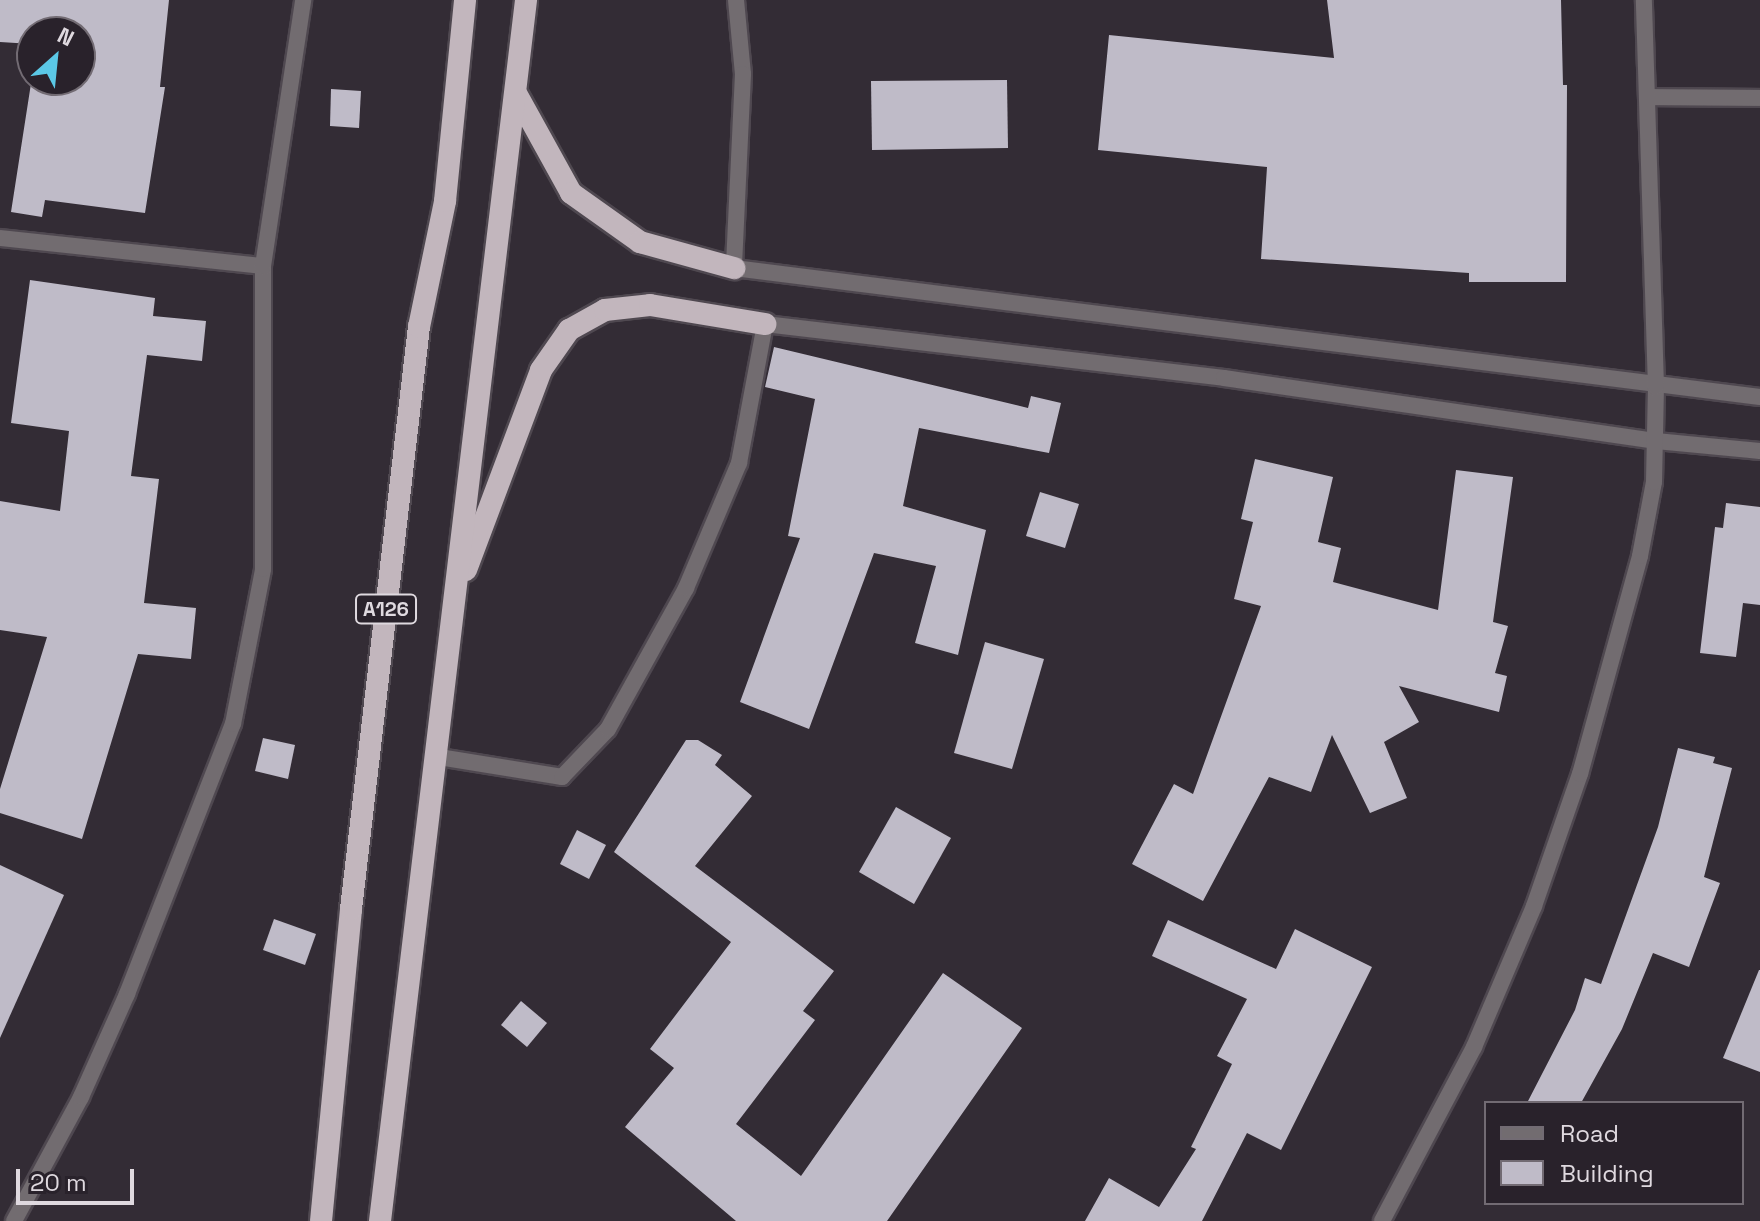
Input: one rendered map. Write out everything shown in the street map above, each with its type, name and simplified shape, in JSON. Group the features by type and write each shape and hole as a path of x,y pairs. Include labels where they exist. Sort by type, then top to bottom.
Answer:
{"highway":[{"name":"A126","path":"321,1221 351,909 413,374 445,201 465,0"},
{"name":"A126","path":"380,1221 439,757 453,605 517,95 526,0"},
{"path":"517,95 571,193 640,242 734,268"},
{"path":"453,605 541,370 569,330 605,310 650,305 765,324"}],"street":[{"path":"14,1221 81,1097 127,994 233,724 263,569 263,266 303,0"},
{"path":"736,0 743,74 734,268 1656,387 1760,397"},
{"path":"1382,1221 1474,1047 1570,803 1640,556 1656,441 1644,0"},
{"path":"1647,97 1760,98"},
{"path":"0,238 263,266"},
{"path":"439,757 562,777 608,729 686,588 739,463 765,324 1224,378 1656,441 1760,451"}],"building":[{"path":"0,0 169,0 160,87 165,87 145,213 45,200 42,217 11,212 29,96 96,96 96,16 16,16 16,43 0,42"},
{"path":"1327,0 1561,0 1563,85 1567,85 1566,282 1469,282 1469,273 1261,259 1267,167 1098,150 1109,35 1334,58"},
{"path":"1007,80 1008,148 872,150 871,81"},
{"path":"331,89 361,91 359,128 330,126"},
{"path":"30,280 155,298 153,316 206,321 202,361 147,355 131,476 159,479 144,603 196,608 191,659 138,654 82,839 0,813 0,789 47,637 0,630 0,501 60,511 69,431 11,423"},
{"path":"774,347 1028,408 1031,396 1061,403 1049,453 919,428 903,506 986,530 958,655 915,643 936,566 874,553 809,729 740,702 800,538 788,536 815,399 765,387"},
{"path":"1255,459 1333,477 1318,542 1341,548 1333,582 1438,610 1456,470 1513,477 1493,622 1508,626 1495,673 1507,676 1499,712 1399,686 1419,722 1384,742 1407,798 1370,813 1332,735 1311,792 1269,777 1203,901 1132,864 1174,784 1193,794 1261,606 1234,599 1253,522 1241,519"},
{"path":"1040,492 1079,504 1065,548 1026,536"},
{"path":"1726,503 1760,507 1760,605 1743,603 1736,657 1700,653 1715,527 1723,528"},
{"path":"985,642 1044,659 1012,769 954,753"},
{"path":"263,738 295,745 288,779 255,771"},
{"path":"686,740 698,740 722,755 715,765 752,796 695,866 834,971 803,1011 815,1020 736,1124 801,1176 943,973 1022,1028 887,1221 736,1221 625,1127 674,1068 650,1049 731,942 614,852"},
{"path":"1678,748 1715,757 1713,763 1732,768 1704,877 1720,883 1689,967 1653,953 1622,1029 1582,1101 1528,1101 1575,1010 1585,978 1601,984 1658,827"},
{"path":"896,807 951,838 914,904 859,872"},
{"path":"577,830 606,845 589,879 560,864"},
{"path":"0,865 64,895 0,1038"},
{"path":"274,919 316,934 305,965 263,950"},
{"path":"1168,920 1276,969 1295,929 1372,967 1281,1150 1247,1133 1202,1221 1085,1221 1109,1178 1159,1207 1196,1149 1191,1147 1232,1064 1217,1056 1247,999 1152,956"},
{"path":"1760,970 1760,1072 1723,1058"},
{"path":"521,1001 547,1023 527,1047 501,1025"}]}
